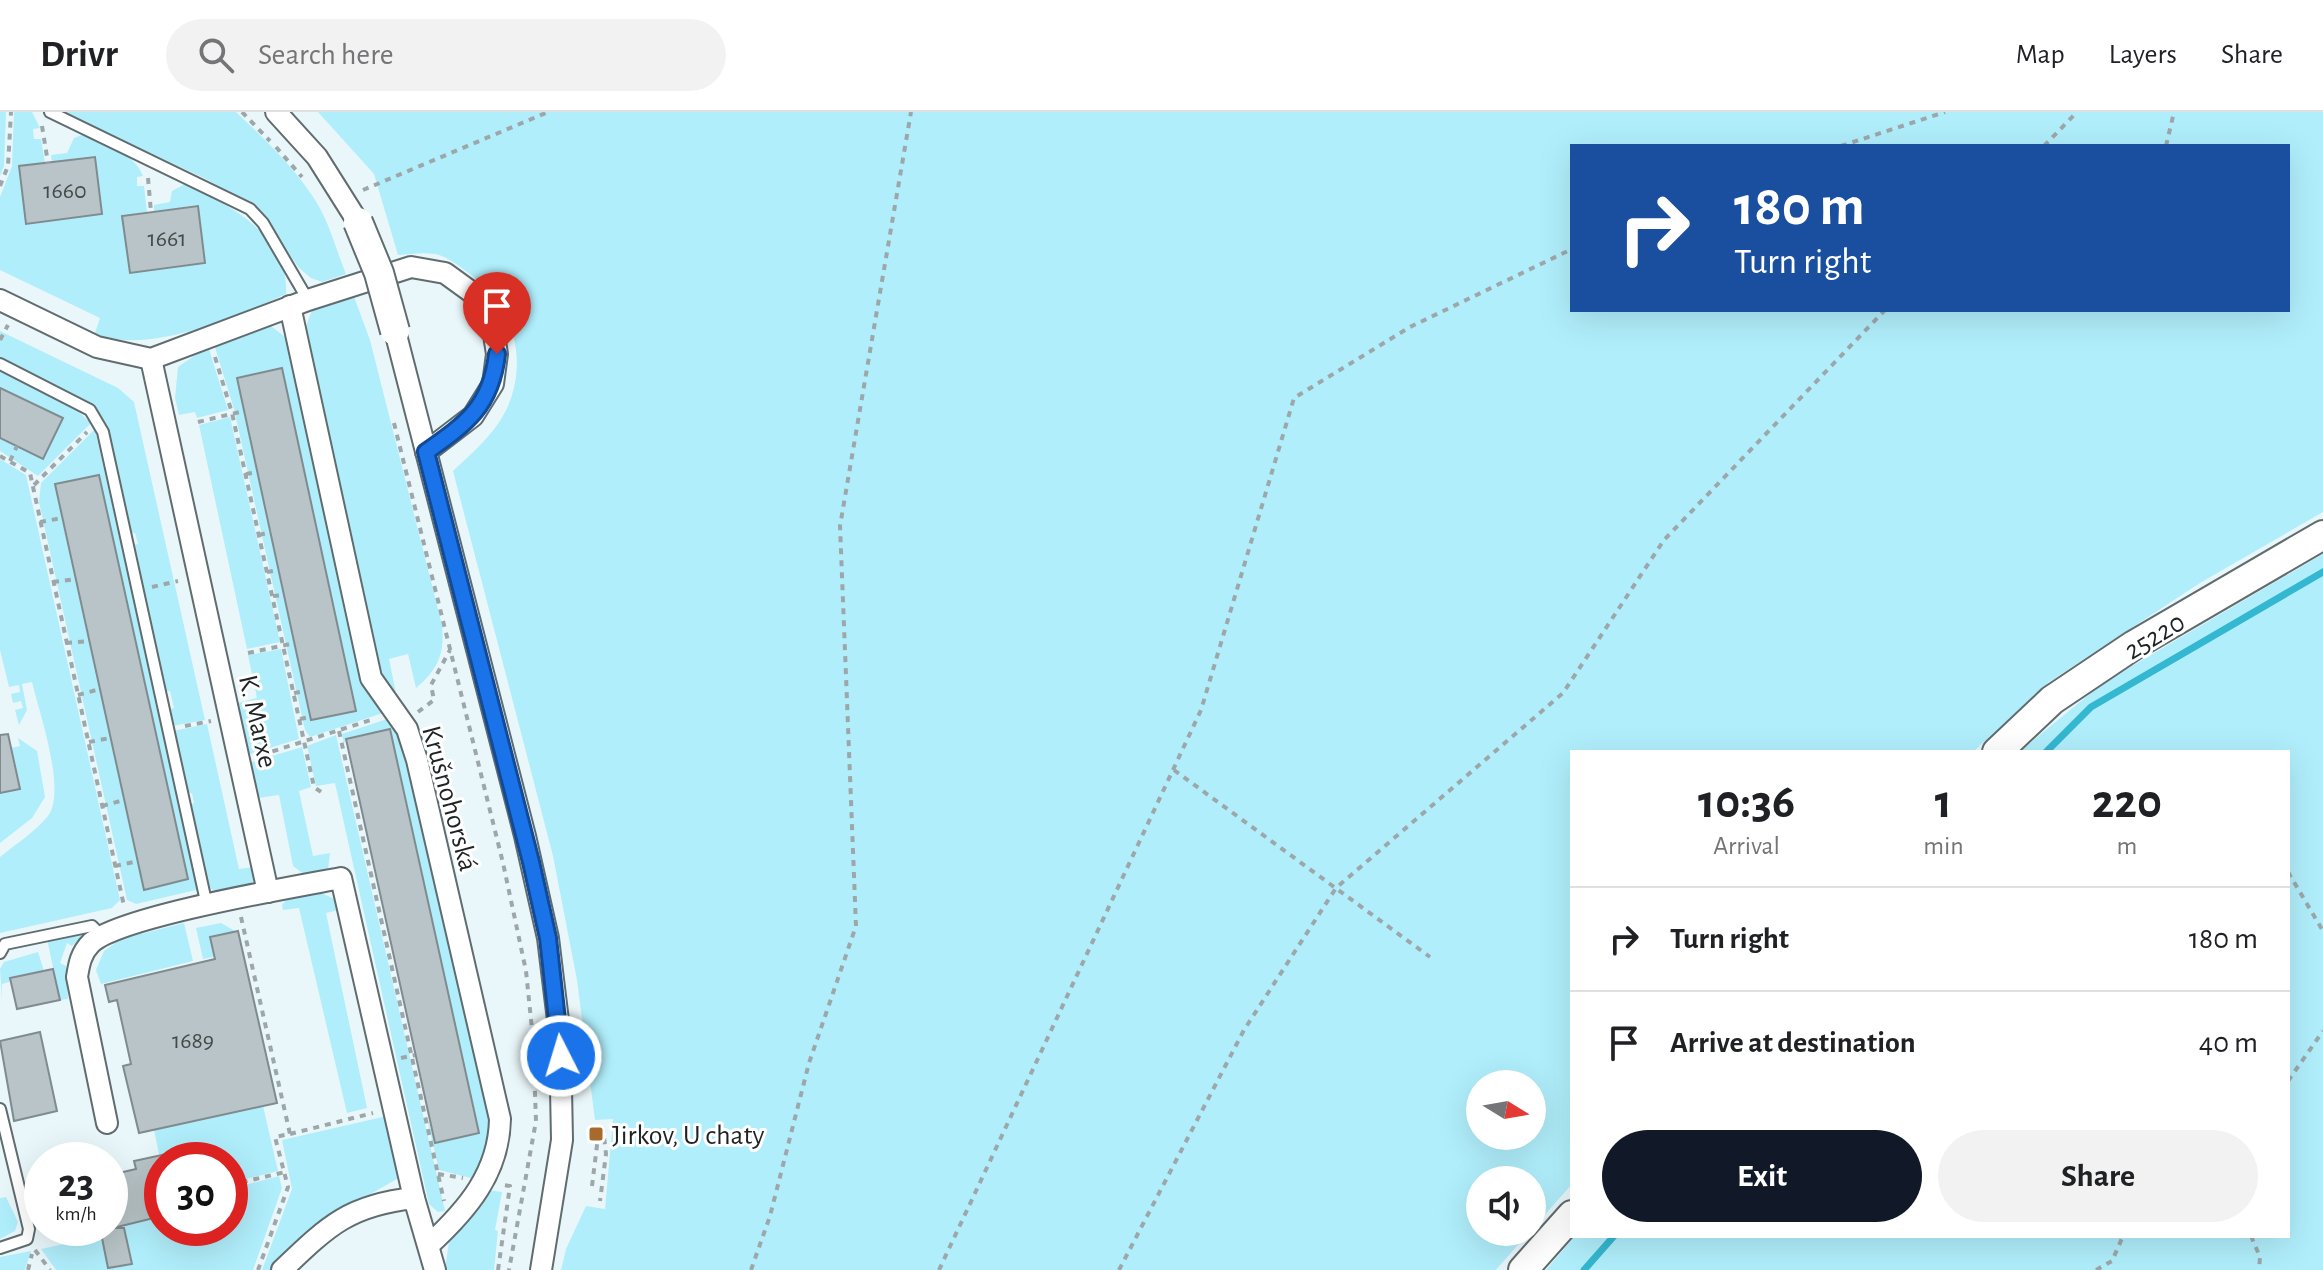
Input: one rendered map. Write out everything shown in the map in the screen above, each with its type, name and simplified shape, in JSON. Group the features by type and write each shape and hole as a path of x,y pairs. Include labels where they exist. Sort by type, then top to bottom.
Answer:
{"street":[{"path":"276,112 317,157 352,209 379,273 525,836 548,938 560,1037 562,1140 541,1270"},
{"path":"0,300 97,347 151,359 299,303 411,267 445,273 474,294 492,322 497,354 493,384 473,416 426,452"},
{"name":"Krušnohorská","path":"299,303 371,678 399,718 417,760 500,1119 493,1164 476,1195 429,1245"},
{"name":"K. Marxe","path":"151,359 268,892"},
{"name":"25220","path":"1999,750 2052,700 2134,645 2323,535"},
{"path":"107,1123 77,977 83,954 102,936 207,906 341,878 414,1198 435,1270"},
{"path":"282,1270 310,1243 351,1212 377,1202 414,1198"},
{"path":"1523,1270 1570,1217"}],"lane":[{"name":"Krušnohorská","path":"50,112 250,209 263,223 299,303"},
{"path":"0,364 72,398 90,410 103,432 207,906"},
{"path":"0,953 5,944 92,926 102,936"},
{"path":"0,1109 24,1204"},
{"path":"0,1248 24,1244"}],"path":[{"path":"0,186 8,166 11,112"},
{"path":"39,112 48,163"},
{"path":"242,112 306,181"},
{"path":"352,209 548,112"},
{"path":"751,1270 770,1216 809,1063 856,926 840,526 911,112"},
{"path":"1847,144 1945,112"},
{"path":"2046,144 2077,112"},
{"path":"2166,144 2174,112"},
{"path":"147,160 151,212"},
{"path":"939,1270 1201,710 1294,398 1410,327 1570,250"},
{"path":"1119,1270 1244,1030 1336,888 1563,693 1664,540 1883,312"},
{"path":"208,337 232,413 314,787 321,792"},
{"path":"198,422 244,411"},
{"path":"392,414 526,971 533,1039 536,1121 509,1270"},
{"path":"33,486 97,422"},
{"path":"10,461 17,446"},
{"path":"0,456 30,473 124,907 129,911"},
{"path":"246,474 257,472"},
{"path":"40,522 62,518"},
{"path":"259,535 271,532"},
{"path":"267,572 279,570"},
{"path":"137,589 199,577"},
{"path":"53,582 76,579"},
{"path":"273,596 284,595"},
{"path":"66,643 89,641"},
{"path":"248,653 295,643"},
{"path":"268,753 339,731 399,718 434,700 431,685 450,649"},
{"path":"78,695 100,689"},
{"path":"294,693 305,691"},
{"path":"300,719 310,717"},
{"path":"168,729 230,718"},
{"path":"339,731 450,1226"},
{"path":"89,742 110,738"},
{"path":"1174,770 1430,957"},
{"path":"102,806 124,800"},
{"path":"115,866 138,861"},
{"path":"2290,875 2323,931"},
{"path":"237,900 290,1134"},
{"path":"2290,1078 2323,1031"},
{"path":"258,1270 288,1187 275,1137 421,1101"},
{"path":"592,1186 599,1129 603,1128 606,1154 600,1201"},
{"path":"248,1181 285,1172"},
{"path":"498,1270 510,1186"},
{"path":"2096,1270 2112,1261 2122,1238"},
{"path":"2252,1238 2260,1257 2259,1270"},
{"path":"28,1270 30,1246"},
{"path":"32,1246 50,1270"}],"shaded area":[{"path":"0,112 6,112 4,166 0,176"},
{"path":"14,112 32,112 40,128 33,129 34,139 41,139 45,163 19,167 26,224 102,214 95,157 52,162 51,155 67,153 74,138 82,135 126,155 143,176 137,177 137,186 144,186 147,212 122,216 130,273 205,263 197,206 154,211 154,205 170,202 172,191 185,184 238,213 267,239 278,255 286,294 191,331 139,340 116,339 95,333 100,318 0,270 0,197 12,166"},
{"path":"63,112 236,112 289,166 313,196 346,274 322,282 311,278 299,268 259,211 208,180"},
{"path":"318,112 2323,112 2323,512 2200,583 2049,682 1975,750 1570,750 1570,1186 1546,1213 1546,1166 1466,1166 1466,1246 1517,1246 1496,1270 561,1270 566,1249 586,1206 605,1209 613,1119 595,1120 577,980 553,856 453,471 488,437 508,407 516,377 515,342 502,311 481,283 448,259 421,253 398,255 374,174"},
{"path":"353,294 370,340 442,625 441,652 435,668 416,688 408,654 389,659 396,693 387,689 378,676 305,329 312,310"},
{"path":"263,326 271,326 289,340 386,712 310,737 305,730 234,409 214,344"},
{"path":"0,331 118,388 134,402 205,720 172,726 168,710 174,708 170,691 165,691 133,545 138,544 135,533 130,533 93,408 78,396 0,358"},
{"path":"208,346 228,410 197,418 195,412 179,415 175,398 178,367"},
{"path":"0,370 70,404 91,423 38,476 0,451"},
{"path":"230,417 280,642 247,649 199,425"},
{"path":"95,429 197,886 196,890 136,904 127,900 39,502 41,483"},
{"path":"0,459 26,475 120,900 112,908 0,933 0,857 48,816 54,789 50,751 32,682 22,684 27,710 19,725 15,710 23,708 21,701 13,703 11,694 20,692 19,685 9,687 0,650"},
{"path":"2323,554 2323,1270 1546,1270 1573,1238 2290,1238 2290,750 2021,750 2103,683"},
{"path":"281,649 299,739 247,755 234,704 257,698 248,655"},
{"path":"390,718 401,734 490,1119 488,1147 475,1179 439,1170 427,1119 436,1143 479,1133 390,730 346,739 344,744 342,734"},
{"path":"207,724 239,869 254,867 255,879 234,891 209,888 190,805 194,803 192,793 187,793 173,731"},
{"path":"336,735 445,1211 438,1212 429,1204 335,783 316,786 307,746"},
{"path":"18,738 37,751 45,797 32,818 0,843 0,793 20,788 11,748 20,746"},
{"path":"302,747 311,787 299,791 313,856 330,853 328,870 305,875 293,866 279,795 258,798 249,763"},
{"path":"321,893 337,900 343,909 326,913 367,1108 347,1113 299,908 283,910 282,905 287,899"},
{"path":"184,923 193,961 101,984 96,970 104,951 121,939"},
{"path":"221,923 235,931 210,937 214,957 203,959 196,928"},
{"path":"88,930 72,946 67,943 60,963 66,966 68,999 60,1000 47,939"},
{"path":"38,952 44,971 2,984 2,999 0,969 4,962"},
{"path":"263,1106 278,1171 248,1178 248,1142 157,1142 154,1130"},
{"path":"387,1116 402,1176 341,1211 272,1270 262,1270 292,1189 282,1140"},
{"path":"279,1176 282,1188 253,1270 56,1270 41,1249 103,1246 108,1268 131,1264 127,1246 128,1225 144,1221 144,1246 248,1246 248,1184"},
{"path":"488,1190 502,1192 495,1230 498,1231 494,1270 445,1270 449,1241"},
{"path":"6,1197 18,1222 15,1231 0,1239 0,1198"},
{"path":"31,1251 25,1270 0,1270 0,1257"}],"building":[{"path":"95,157 102,214 26,224 19,166"},
{"path":"198,206 205,263 130,273 122,216"},
{"path":"282,368 356,711 311,720 237,378"},
{"path":"0,388 63,418 43,459 0,438"},
{"path":"99,475 188,879 144,890 55,484"},
{"path":"390,729 479,1133 435,1143 346,739"},
{"path":"8,734 20,789 0,793 0,735"},
{"path":"238,931 277,1103 139,1133 123,1066 131,1064 117,1000 109,1002 105,985 215,959 210,937"},
{"path":"53,969 60,1000 17,1009 10,978"},
{"path":"40,1032 57,1111 14,1121 0,1041"},
{"path":"144,1159 144,1220 128,1224 128,1171 136,1169 134,1161"},
{"path":"104,1246 128,1246 132,1264 108,1268"}],"waterway":[{"path":"2048,750 2091,707 2323,572"},
{"path":"1584,1270 1612,1238"}],"place":[{"name":"Jirkov, U chaty","path":"596,1134"}],"route":[{"path":"497,354 493,384 473,416 426,452 548,938 561,1056"}]}
